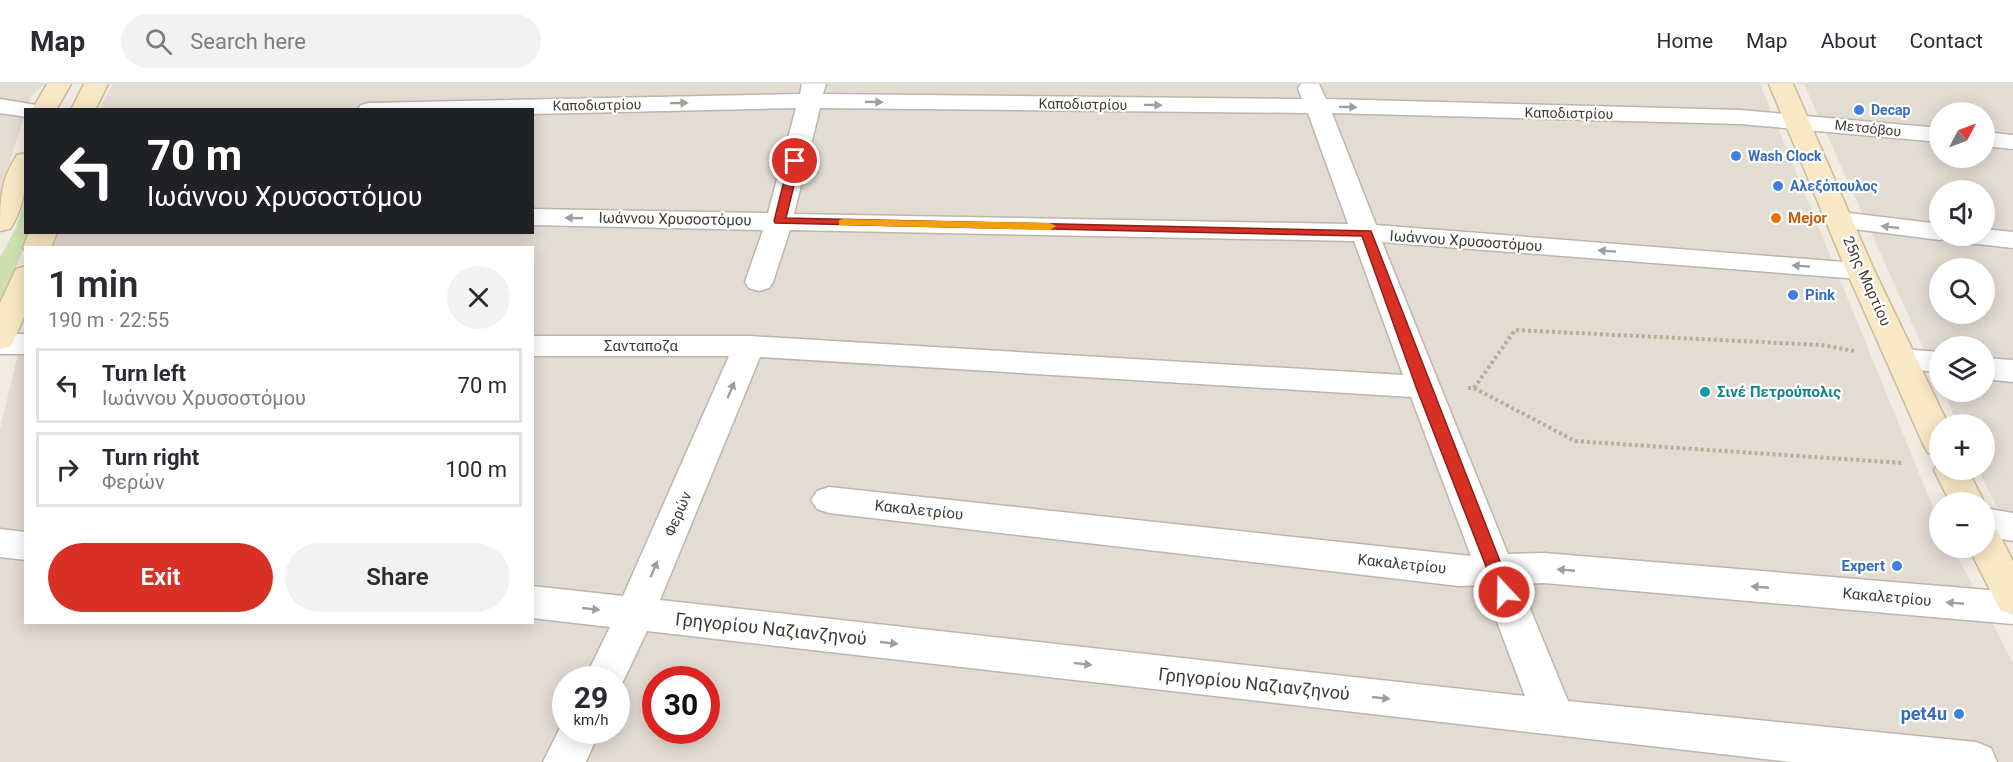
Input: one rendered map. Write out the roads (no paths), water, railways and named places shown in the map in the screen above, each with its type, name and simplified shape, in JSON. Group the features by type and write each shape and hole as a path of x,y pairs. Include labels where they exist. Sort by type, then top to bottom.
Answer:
{"main road":[{"path":"45,108 59,84"},
{"path":"84,108 96,84"},
{"name":"25ης Μαρτίου","path":"1781,84 1860,270 1929,419"},
{"path":"0,223 24,165"},
{"path":"0,339 24,280"},
{"path":"1993,558 2013,599"}],"street":[{"name":"Καποδιστρίου","path":"418,108 812,92 1313,95 1797,121"},
{"path":"759,282 779,221 812,92"},
{"path":"1313,95 1423,387 1554,718"},
{"path":"0,106 24,109"},
{"name":"Μετσόβου","path":"1797,121 1929,134"},
{"path":"1995,141 2013,142"},
{"name":"Ιωάννου Χρυσοστόμου","path":"534,217 1366,233 1860,270"},
{"path":"1840,220 1929,231"},
{"path":"1995,238 2013,240"},
{"path":"0,344 24,344"},
{"name":"Σανταποζα","path":"534,346 750,346 1423,387"},
{"name":"Φερών","path":"611,666 750,346"},
{"path":"1902,359 1929,362"},
{"path":"1995,369 2013,371"},
{"name":"Κακαλετρίου","path":"829,500 1459,571 1544,568 2013,608"},
{"path":"1995,524 2013,526"},
{"path":"0,543 24,546"},
{"name":"Γρηγορίου Ναζιανζηνού","path":"534,602 1554,718 1976,762"},
{"path":"564,762 572,744"}],"place":[{"name":"Decap","path":"1859,110"},
{"name":"Wash Clock","path":"1736,156"},
{"name":"Αλεξόπουλος","path":"1778,186"},
{"name":"Mejor","path":"1776,218"},
{"name":"Pink","path":"1793,295"},
{"name":"Σινέ Πετρούπολις","path":"1705,392"},
{"name":"Expert","path":"1897,566"},
{"name":"pet4u","path":"1959,714"}]}
